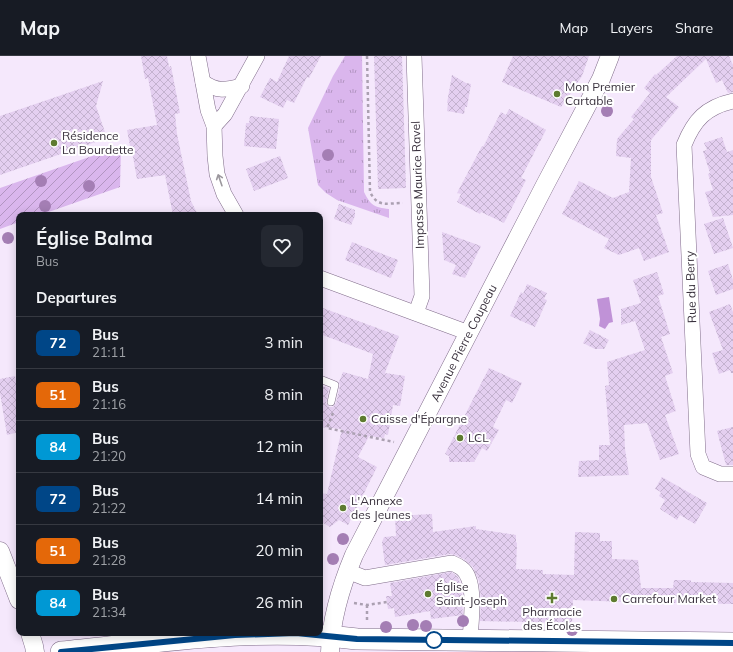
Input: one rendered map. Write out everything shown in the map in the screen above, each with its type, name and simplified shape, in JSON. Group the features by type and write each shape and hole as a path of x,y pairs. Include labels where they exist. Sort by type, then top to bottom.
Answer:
{"main road":[{"path":"61,652 225,636"},
{"path":"305,636 330,644 357,639 733,643"}],"street":[{"path":"198,56 208,110 214,126 217,174 224,194 234,212"},
{"path":"214,126 225,114 242,86 257,56"},
{"name":"Impasse Maurice Ravel","path":"414,56 422,296 416,313"},
{"name":"Avenue Pierre Coupeau","path":"330,644 334,610 354,555 544,185 601,79 610,56"},
{"path":"203,82 217,90 242,86"},
{"name":"Rue du Berry","path":"733,101 723,103 710,109 697,121 689,133 684,145 698,454 704,467 720,474 733,474"},
{"path":"323,279 469,333"},
{"path":"0,551 16,592"},
{"path":"347,572 365,578 452,563 462,567 468,576 472,592 470,640"},
{"path":"31,636 35,652"}],"lane":[{"path":"323,379 336,384 331,402"}],"path":[{"path":"367,56 370,192 374,200 381,204 419,203"},
{"path":"331,402 336,404 327,428 395,442"},
{"path":"349,602 366,605 387,602"},
{"path":"366,605 367,620"}],"green space":[{"path":"345,56 362,56 364,192 371,203 389,209 389,218 337,200 326,193 318,185 308,128 333,76"},
{"path":"121,146 120,187 49,212 16,212 16,223 0,229 0,188"}],"shaded area":[{"path":"609,297 613,322 609,323 605,329 599,326 600,319 597,299"}],"building":[{"path":"141,56 167,56 169,67 171,66 180,113 175,114 177,134 191,201 196,212 172,212 165,175 137,179 127,130 157,125 148,78 145,79"},
{"path":"289,56 321,56 309,78 307,77 294,103 287,100 283,108 260,97 270,78 277,82"},
{"path":"374,56 402,56 406,188 378,189"},
{"path":"513,56 589,56 582,76 561,107 502,82"},
{"path":"677,56 729,56 733,65 733,92 728,93 722,80 716,83 706,59 666,97 679,107 651,140 651,177 663,213 656,215 669,252 644,261 639,248 619,255 604,248 609,239 562,214 579,181 613,198 629,192 631,158 616,156 617,139 634,119 631,117 650,93 644,88 655,74 656,75"},
{"path":"452,75 466,83 471,84 467,107 465,107 464,114 447,111"},
{"path":"103,81 96,106 107,138 0,175 0,116"},
{"path":"509,109 546,130 521,178 526,180 504,223 481,212 480,214 457,202 461,194 457,193 501,112 506,115"},
{"path":"250,116 279,119 276,149 244,146 246,123 249,123"},
{"path":"722,137 727,152 733,150 733,215 713,217 705,192 713,190 708,174 710,173 703,151 707,150 704,143"},
{"path":"280,156 288,178 254,191 246,169"},
{"path":"339,204 355,210 355,216 351,225 334,219"},
{"path":"723,218 733,248 714,254 704,224"},
{"path":"442,232 481,246 465,278 452,274 456,265 444,260"},
{"path":"352,242 398,260 391,278 345,260"},
{"path":"728,264 733,280 733,289 716,295 708,271"},
{"path":"657,272 664,294 658,296 670,334 661,337 673,373 665,376 676,411 665,415 679,454 660,460 647,423 624,425 625,449 629,475 578,477 579,461 599,460 599,445 610,445 605,386 609,385 607,362 645,350 635,321 621,325 621,309 641,303 633,280"},
{"path":"527,284 547,293 544,299 547,300 535,327 510,316 521,292 523,294"},
{"path":"730,304 733,312 733,373 731,373 730,370 719,374 712,353 723,350 709,312"},
{"path":"323,308 399,336 385,373 405,376 400,406 393,405 388,435 385,434 384,438 369,436 358,457 377,467 348,525 339,520 330,527 323,523 323,493 327,494 342,429 323,427 323,386 329,388 326,403 329,407 333,407 336,403 340,386 339,382 343,372 368,379 373,354 323,335"},
{"path":"590,330 609,340 604,349 595,349 583,343"},
{"path":"489,368 522,383 512,403 506,400 493,427 499,430 487,451 482,448 474,462 449,462 449,456 445,454"},
{"path":"15,376 16,381 16,433 7,435 0,393 0,379"},
{"path":"733,427 733,465 726,465 717,431"},
{"path":"662,477 707,503 695,524 680,515 677,520 660,509 665,500 659,496 661,492 655,489"},
{"path":"432,514 433,532 476,526 476,529 516,535 516,569 543,570 543,574 574,575 575,532 600,533 600,541 612,541 612,559 638,560 641,588 673,588 674,580 733,583 733,604 573,600 572,623 480,621 481,599 479,581 473,567 464,559 450,554 385,565 382,542 384,537 396,536 395,516"},
{"name":"Église Saint-Joseph","path":"451,572 458,577 461,586 463,615 431,619 430,611 395,617 394,608 388,609 386,596 392,596 390,583"}],"bus line":[{"name":"72","path":"323,635 357,639 733,643"},
{"name":"72","path":"61,652 220,636"}],"place":[{"name":"Mon Premier Cartable","path":"557,94"},
{"name":"Résidence La Bourdette","path":"54,143"},
{"name":"Caisse d'Épargne","path":"363,419"},
{"name":"LCL","path":"460,438"},
{"name":"L'Annexe des Jeunes","path":"343,508"},
{"name":"Église Saint-Joseph","path":"428,594"},
{"name":"Pharmacie des Écoles","path":"552,598"},
{"name":"Carrefour Market","path":"614,599"}]}
